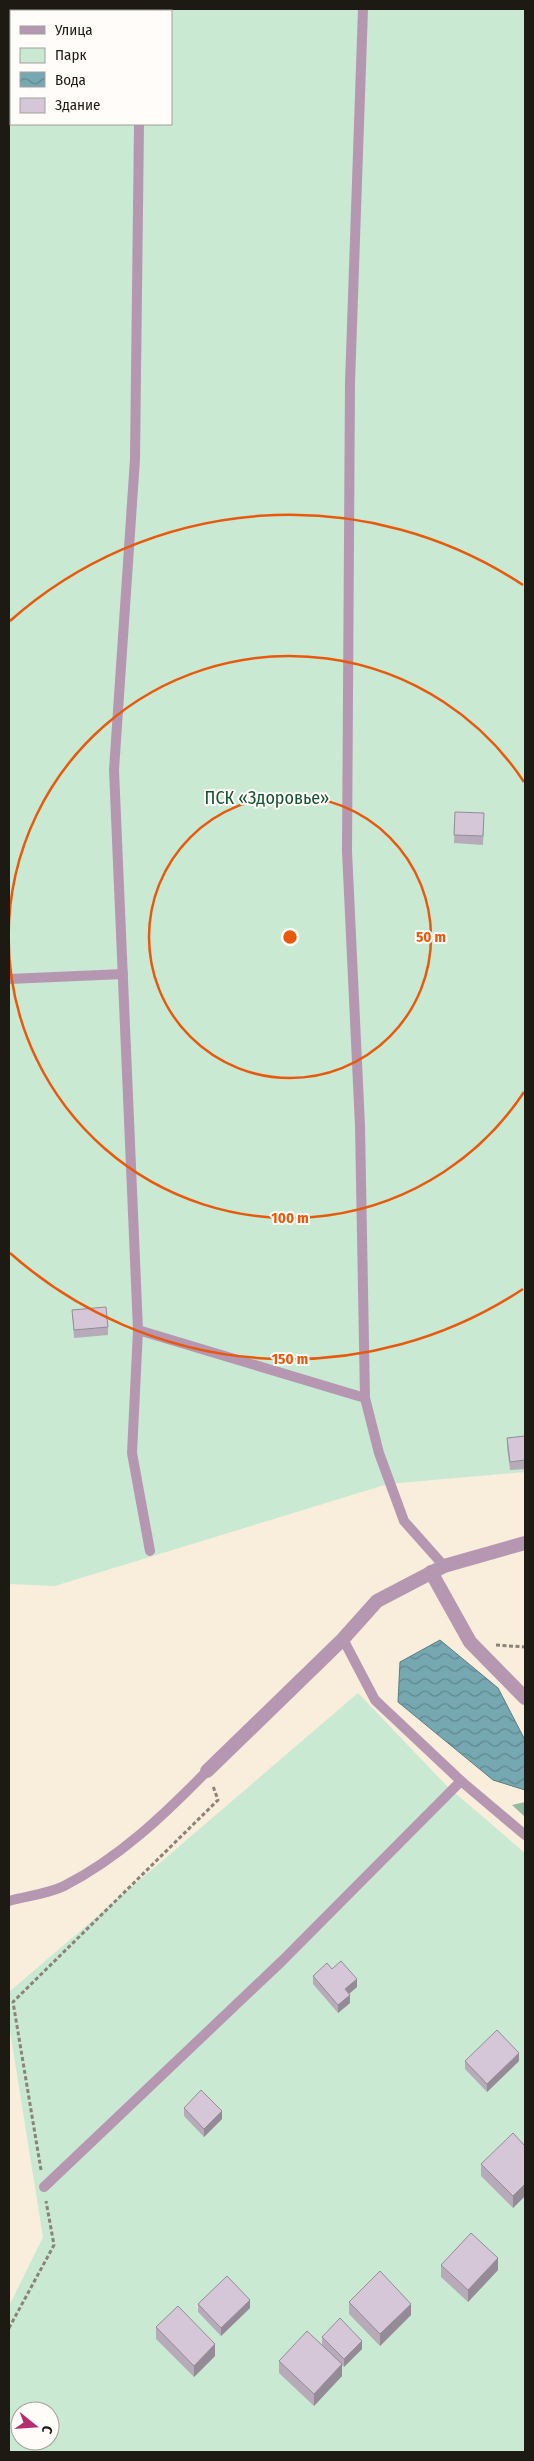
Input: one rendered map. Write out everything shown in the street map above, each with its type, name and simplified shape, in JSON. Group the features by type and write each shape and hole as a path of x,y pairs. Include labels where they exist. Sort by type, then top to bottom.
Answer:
{"street":[{"path":"207,1771 343,1639 377,1601 444,1566 525,1543"},
{"path":"431,1572 470,1642 525,1698"}],"lane":[{"path":"363,9 350,383 347,851 360,1126 365,1398 379,1453 404,1521 444,1566"},
{"path":"139,125 135,459 114,770 138,1330 132,1453 150,1551"},
{"path":"9,979 123,974"},
{"path":"138,1330 365,1398"},
{"path":"343,1639 375,1700 461,1781 525,1835"},
{"path":"9,1901 63,1887 118,1853 167,1812 207,1771"},
{"path":"44,2187 282,1962 461,1781"}],"path":[{"path":"9,2328 54,2245 13,2002 218,1800 207,1771"}],"green space":[{"name":"ПСК «Здоровье»","path":"9,9 525,9 525,1472 388,1484 55,1586 9,1584"},
{"path":"358,1693 447,1786 525,1853 525,2452 9,2452 9,2306 43,2237 9,2025 9,1992"},
{"path":"525,1802 525,1817 512,1805"}],"water":[{"path":"440,1640 498,1688 525,1740 525,1790 493,1780 398,1702 400,1662"}],"building":[{"path":"455,812 484,813 483,836 454,835"},
{"path":"106,1307 108,1327 74,1330 72,1310"},
{"path":"525,1436 525,1460 510,1462 507,1438"},
{"path":"341,1961 357,1979 345,1989 350,1995 338,2005 313,1976 327,1963 332,1969"},
{"path":"497,2030 519,2053 487,2084 465,2061"},
{"path":"201,2090 222,2111 204,2129 184,2108"},
{"path":"513,2133 525,2146 525,2184 513,2196 481,2164"},
{"path":"471,2233 498,2258 468,2290 441,2265"},
{"path":"380,2271 411,2304 380,2334 349,2302"},
{"path":"227,2276 250,2300 221,2328 198,2304"},
{"path":"178,2306 215,2344 194,2366 156,2327"},
{"path":"340,2318 362,2341 344,2359 322,2337"},
{"path":"307,2331 342,2364 314,2394 279,2361"}]}
